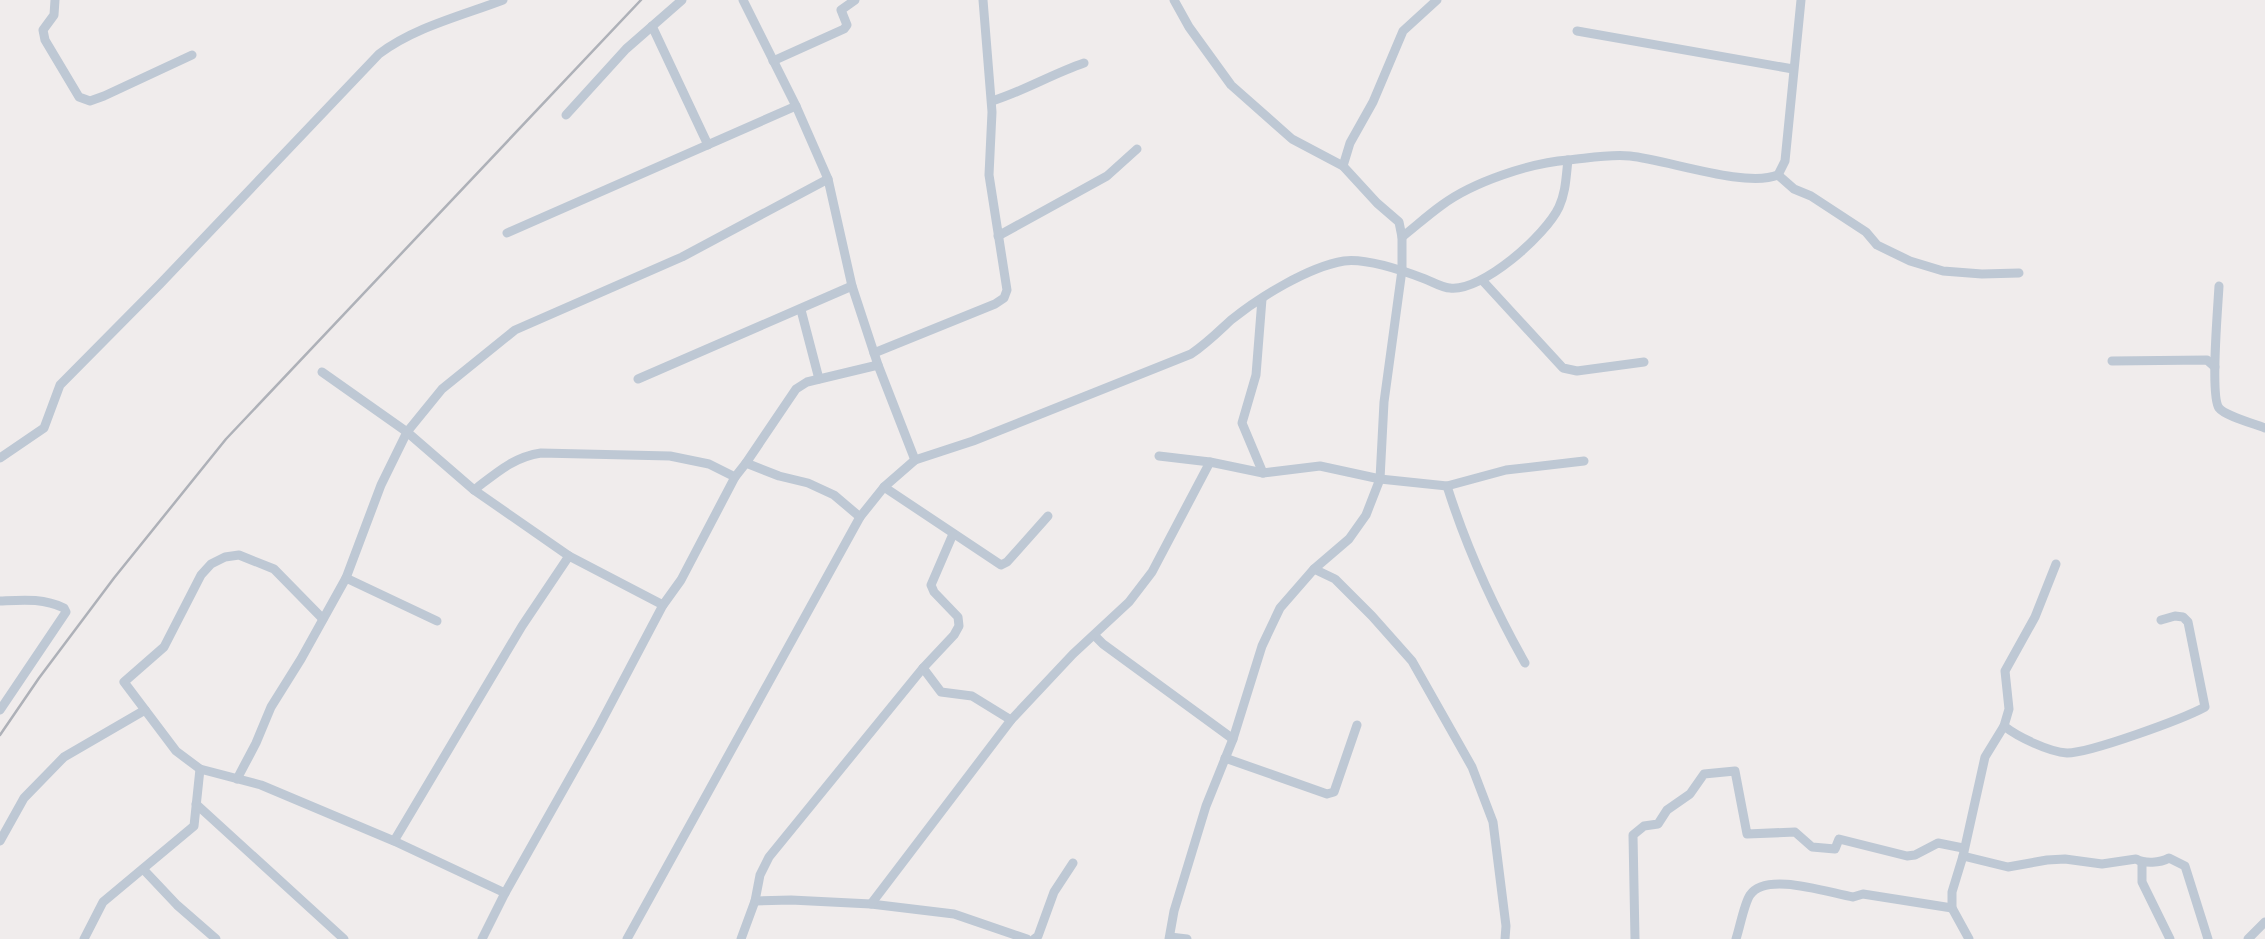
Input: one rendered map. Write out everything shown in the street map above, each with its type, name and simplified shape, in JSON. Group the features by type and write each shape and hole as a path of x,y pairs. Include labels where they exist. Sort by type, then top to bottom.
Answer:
{"street":[{"path":"55,0 54,15 43,30 45,40 80,97 90,101 192,56"},
{"path":"0,458 44,428 60,385 160,284 379,54 394,43 421,30 503,0"},
{"path":"566,115 626,49 682,0"},
{"path":"743,0 796,106 828,179 852,286 878,365 915,460"},
{"path":"773,61 844,29 847,25 841,10 856,0"},
{"path":"874,353 995,304 1004,298 1007,290 989,175 992,101 983,0"},
{"path":"1174,0 1194,34 1231,85 1292,139 1343,166 1377,203 1399,222 1402,237 1402,270 1384,402 1380,479 1361,523 1349,539 1314,569 1280,608 1262,646 1233,740 1206,806 1174,911 1169,938 1187,939"},
{"path":"1343,166 1350,143 1372,102 1403,31 1437,0"},
{"path":"1402,237 1443,204 1469,190 1523,168 1551,160 1610,155 1632,156 1756,180 1778,175 1786,161 1793,69 1801,0"},
{"path":"652,26 708,145"},
{"path":"1577,31 1793,69"},
{"path":"992,101 1021,92 1056,73 1084,63"},
{"path":"507,234 796,106"},
{"path":"998,236 1107,176 1137,149"},
{"path":"627,939 860,517 884,487 915,460 973,441 1191,354 1207,343 1232,320 1262,299 1310,271 1344,261 1355,261 1402,270 1449,288 1462,287 1482,280 1516,256 1547,225 1558,210 1564,194 1568,160"},
{"path":"1778,175 1794,189 1811,196 1866,232 1877,245 1910,261 1943,270 1982,274 2020,273"},
{"path":"237,779 256,743 270,707 346,578 382,485 407,432 442,389 516,330 682,257 828,179"},
{"path":"1482,280 1563,368 1577,371 1644,362"},
{"path":"638,379 801,310 852,286"},
{"path":"2219,286 2215,367 2217,403 2219,408 2265,428"},
{"path":"1262,299 1256,375 1242,423 1263,473"},
{"path":"801,310 819,379"},
{"path":"2112,362 2207,360 2215,367"},
{"path":"482,939 505,893 597,730 663,605 681,580 735,477 746,464 796,389 807,382 878,365"},
{"path":"322,372 407,432 474,490 569,556 663,605"},
{"path":"474,490 513,460 541,453 670,456 710,464 735,477"},
{"path":"1159,456 1210,462 1263,473 1320,466 1380,479 1447,486 1506,470 1584,461"},
{"path":"871,904 1011,720 1073,654 1095,636 1129,602 1152,572 1210,462"},
{"path":"746,464 779,476 808,483 834,495 860,517"},
{"path":"1447,486 1459,522 1511,638 1525,663"},
{"path":"884,487 1001,565 1007,562 1048,516"},
{"path":"741,939 755,901 760,875 768,857 923,668 954,635 959,626 958,618 934,592 931,585 953,534"},
{"path":"323,619 274,569 239,556 225,557 211,564 201,575 164,648 124,682 176,751 200,769 262,785 394,842 505,893"},
{"path":"394,842 522,626 569,556"},
{"path":"1969,939 1952,908 1952,892 1985,757 2004,726 2009,710 2005,671 2035,617 2056,564"},
{"path":"1314,569 1335,579 1372,616 1412,661 1472,767 1493,822 1506,926 1505,939"},
{"path":"346,578 437,621"},
{"path":"0,601 45,601 64,608 66,612 0,710"},
{"path":"2004,726 2017,736 2067,753 2098,746 2205,707 2188,622 2183,617 2175,616 2161,620"},
{"path":"1095,636 1103,644 1233,740"},
{"path":"923,668 941,692 972,696 1011,720"},
{"path":"0,842 24,798 64,757 145,710"},
{"path":"1225,758 1327,794 1334,792 1358,725"},
{"path":"84,939 103,902 194,826 200,769"},
{"path":"1635,939 1633,835 1644,826 1658,824 1667,810 1690,794 1704,774 1735,771 1746,834 1794,832 1812,847 1835,849 1839,839 1907,856 1916,855 1938,843 2008,867 2065,859 2102,864 2136,858 2142,862 2169,858 2186,866 2208,939"},
{"path":"196,804 344,939"},
{"path":"2142,862 2142,882 2170,939"},
{"path":"1034,939 1038,936 1054,892 1073,863"},
{"path":"143,869 177,905 216,939"},
{"path":"1736,939 1750,894 1763,886 1779,882 1853,897 1863,894 1952,908"},
{"path":"755,901 792,900 871,904 954,914 1028,939"},
{"path":"2248,939 2265,922"}],"railway":[{"path":"0,735 39,678 114,578 226,439 641,0"}]}
